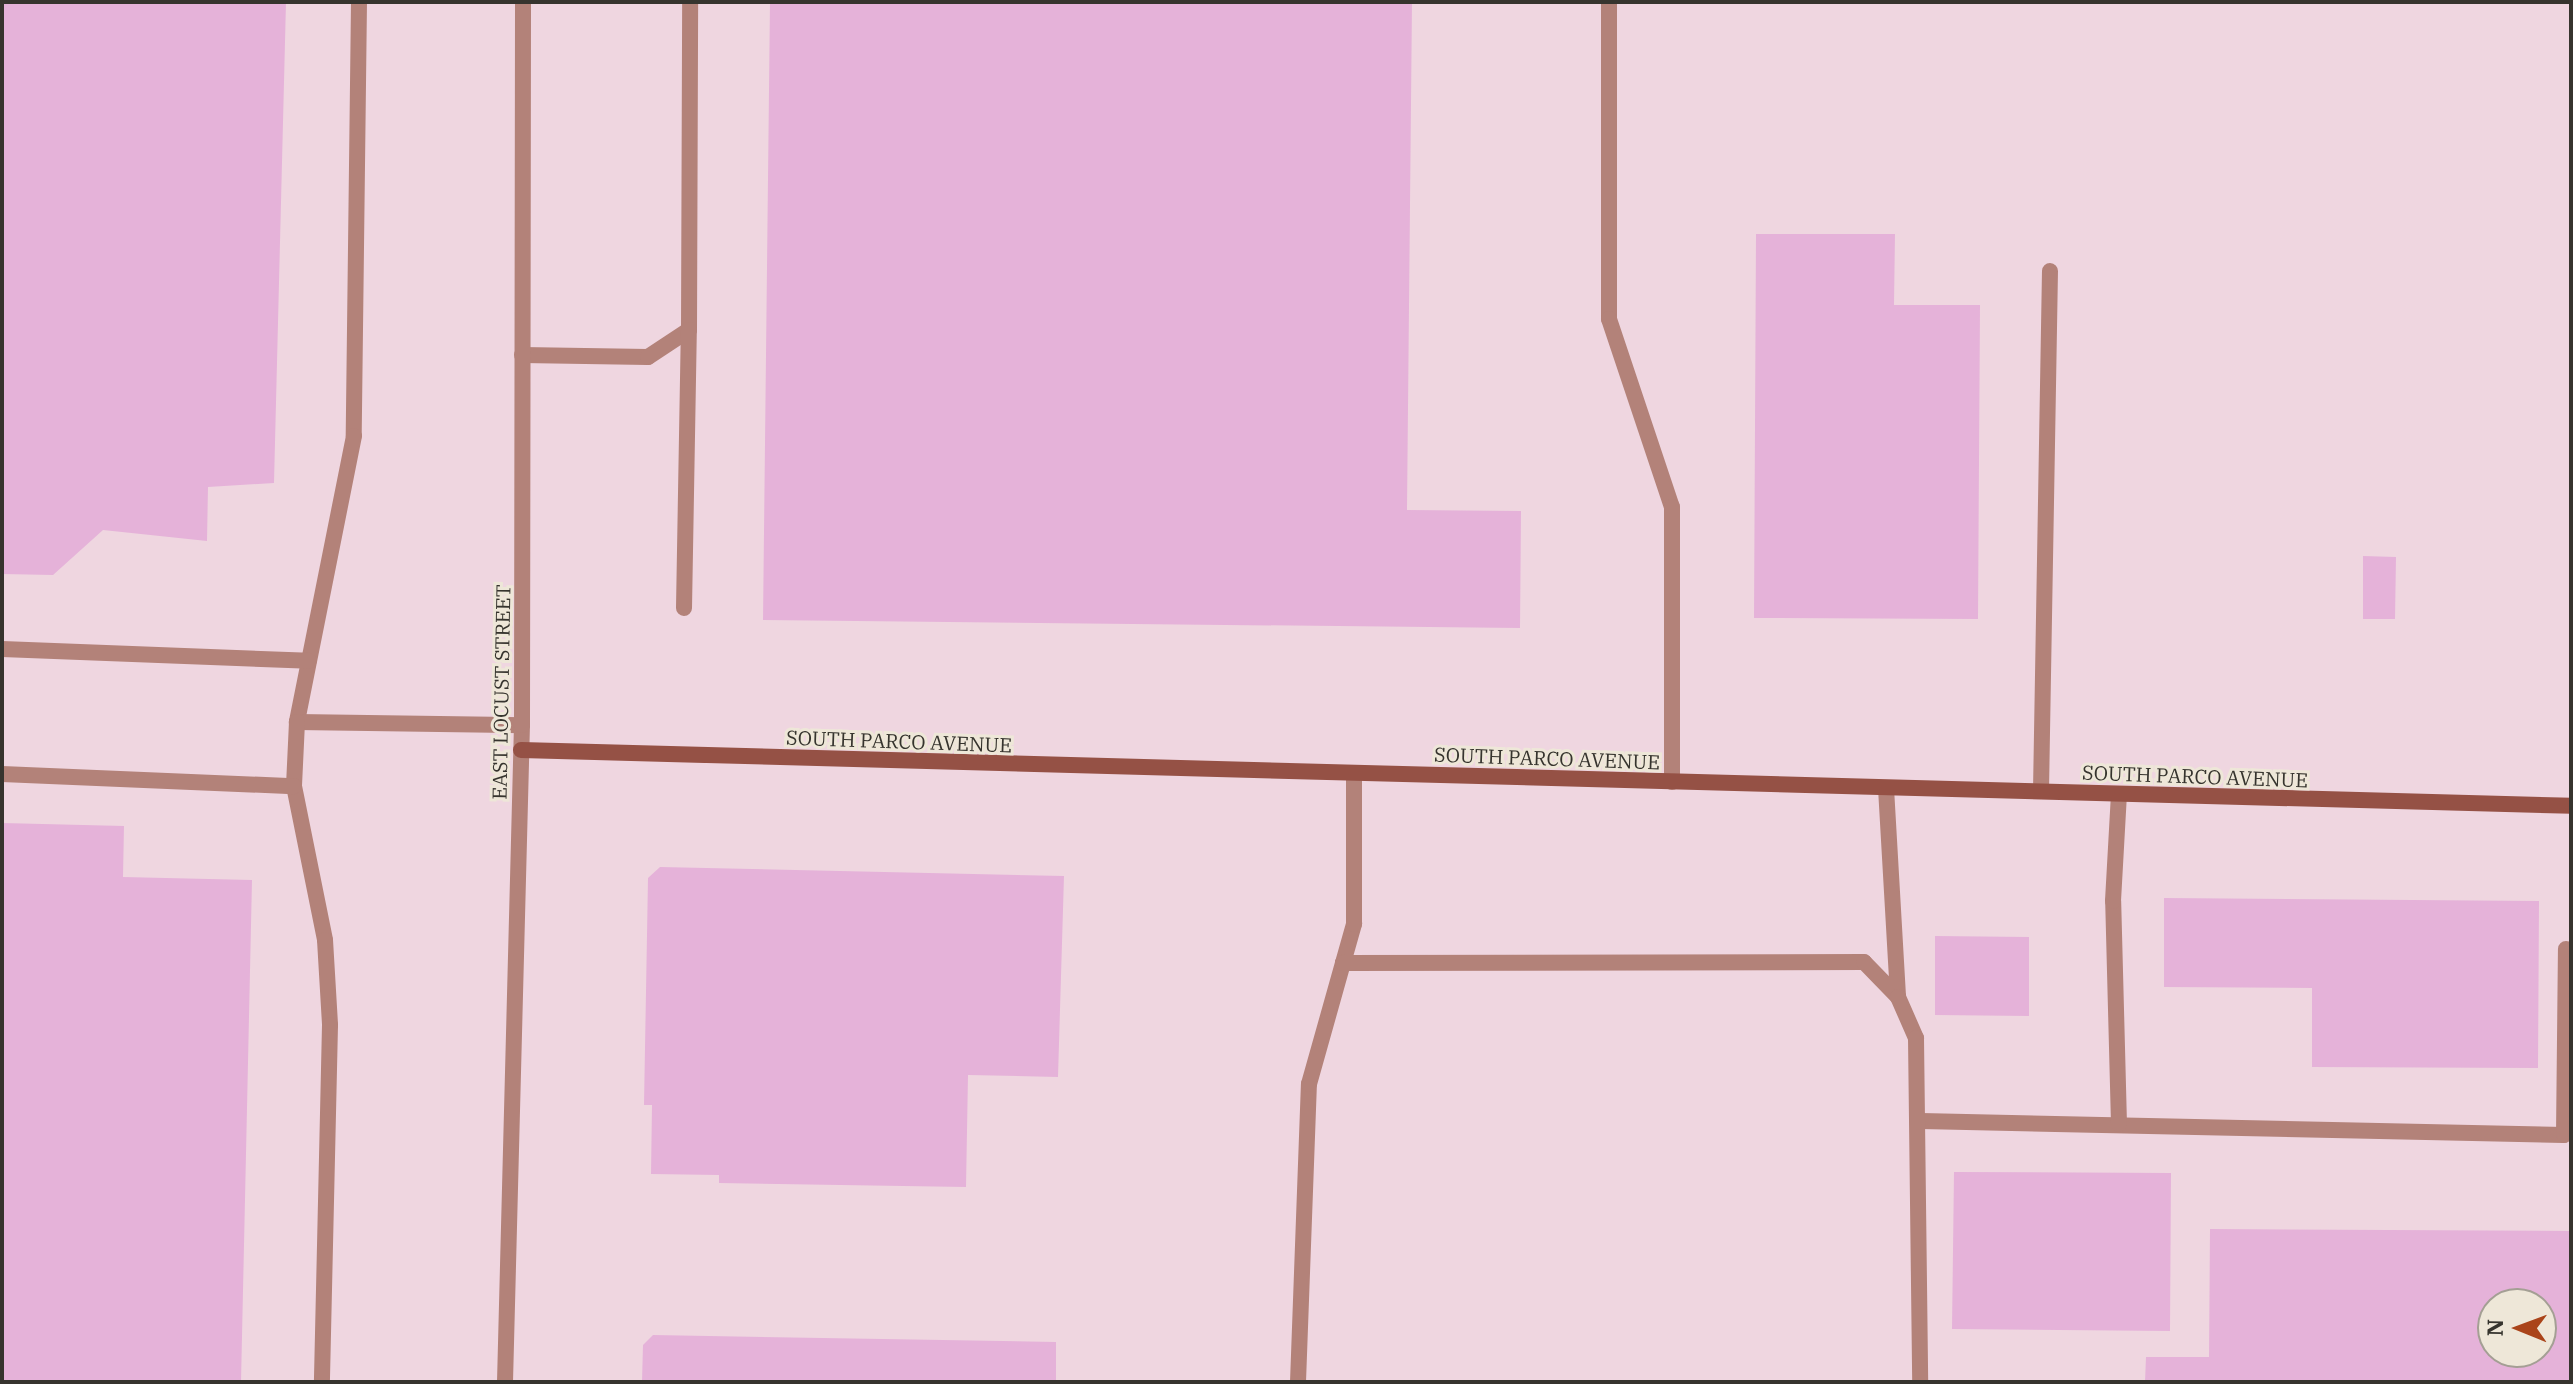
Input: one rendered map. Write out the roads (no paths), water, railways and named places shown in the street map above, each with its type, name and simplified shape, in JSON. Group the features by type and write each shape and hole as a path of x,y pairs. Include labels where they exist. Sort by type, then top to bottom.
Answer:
{"street":[{"path":"322,1382 330,1025 325,940 294,786 297,722 354,436 359,2"},
{"name":"EAST LOCUST STREET","path":"505,1382 522,725 523,2"},
{"path":"684,608 690,2"},
{"path":"1609,2 1609,319 1672,507 1672,782"},
{"path":"2041,791 2050,271"},
{"path":"522,355 648,357 689,330"},
{"path":"2,649 309,661"},
{"path":"297,722 522,725"},
{"name":"SOUTH PARCO AVENUE","path":"521,750 2571,806"},
{"path":"1298,1382 1309,1084 1354,924 1354,773"},
{"path":"2,774 294,786"},
{"path":"1886,788 1898,997 1916,1038 1921,1121 1920,1382"},
{"path":"2119,794 2113,901 2119,1124"},
{"path":"1921,1121 2568,1134 2566,949"},
{"path":"1343,963 1864,962 1898,997"}]}
